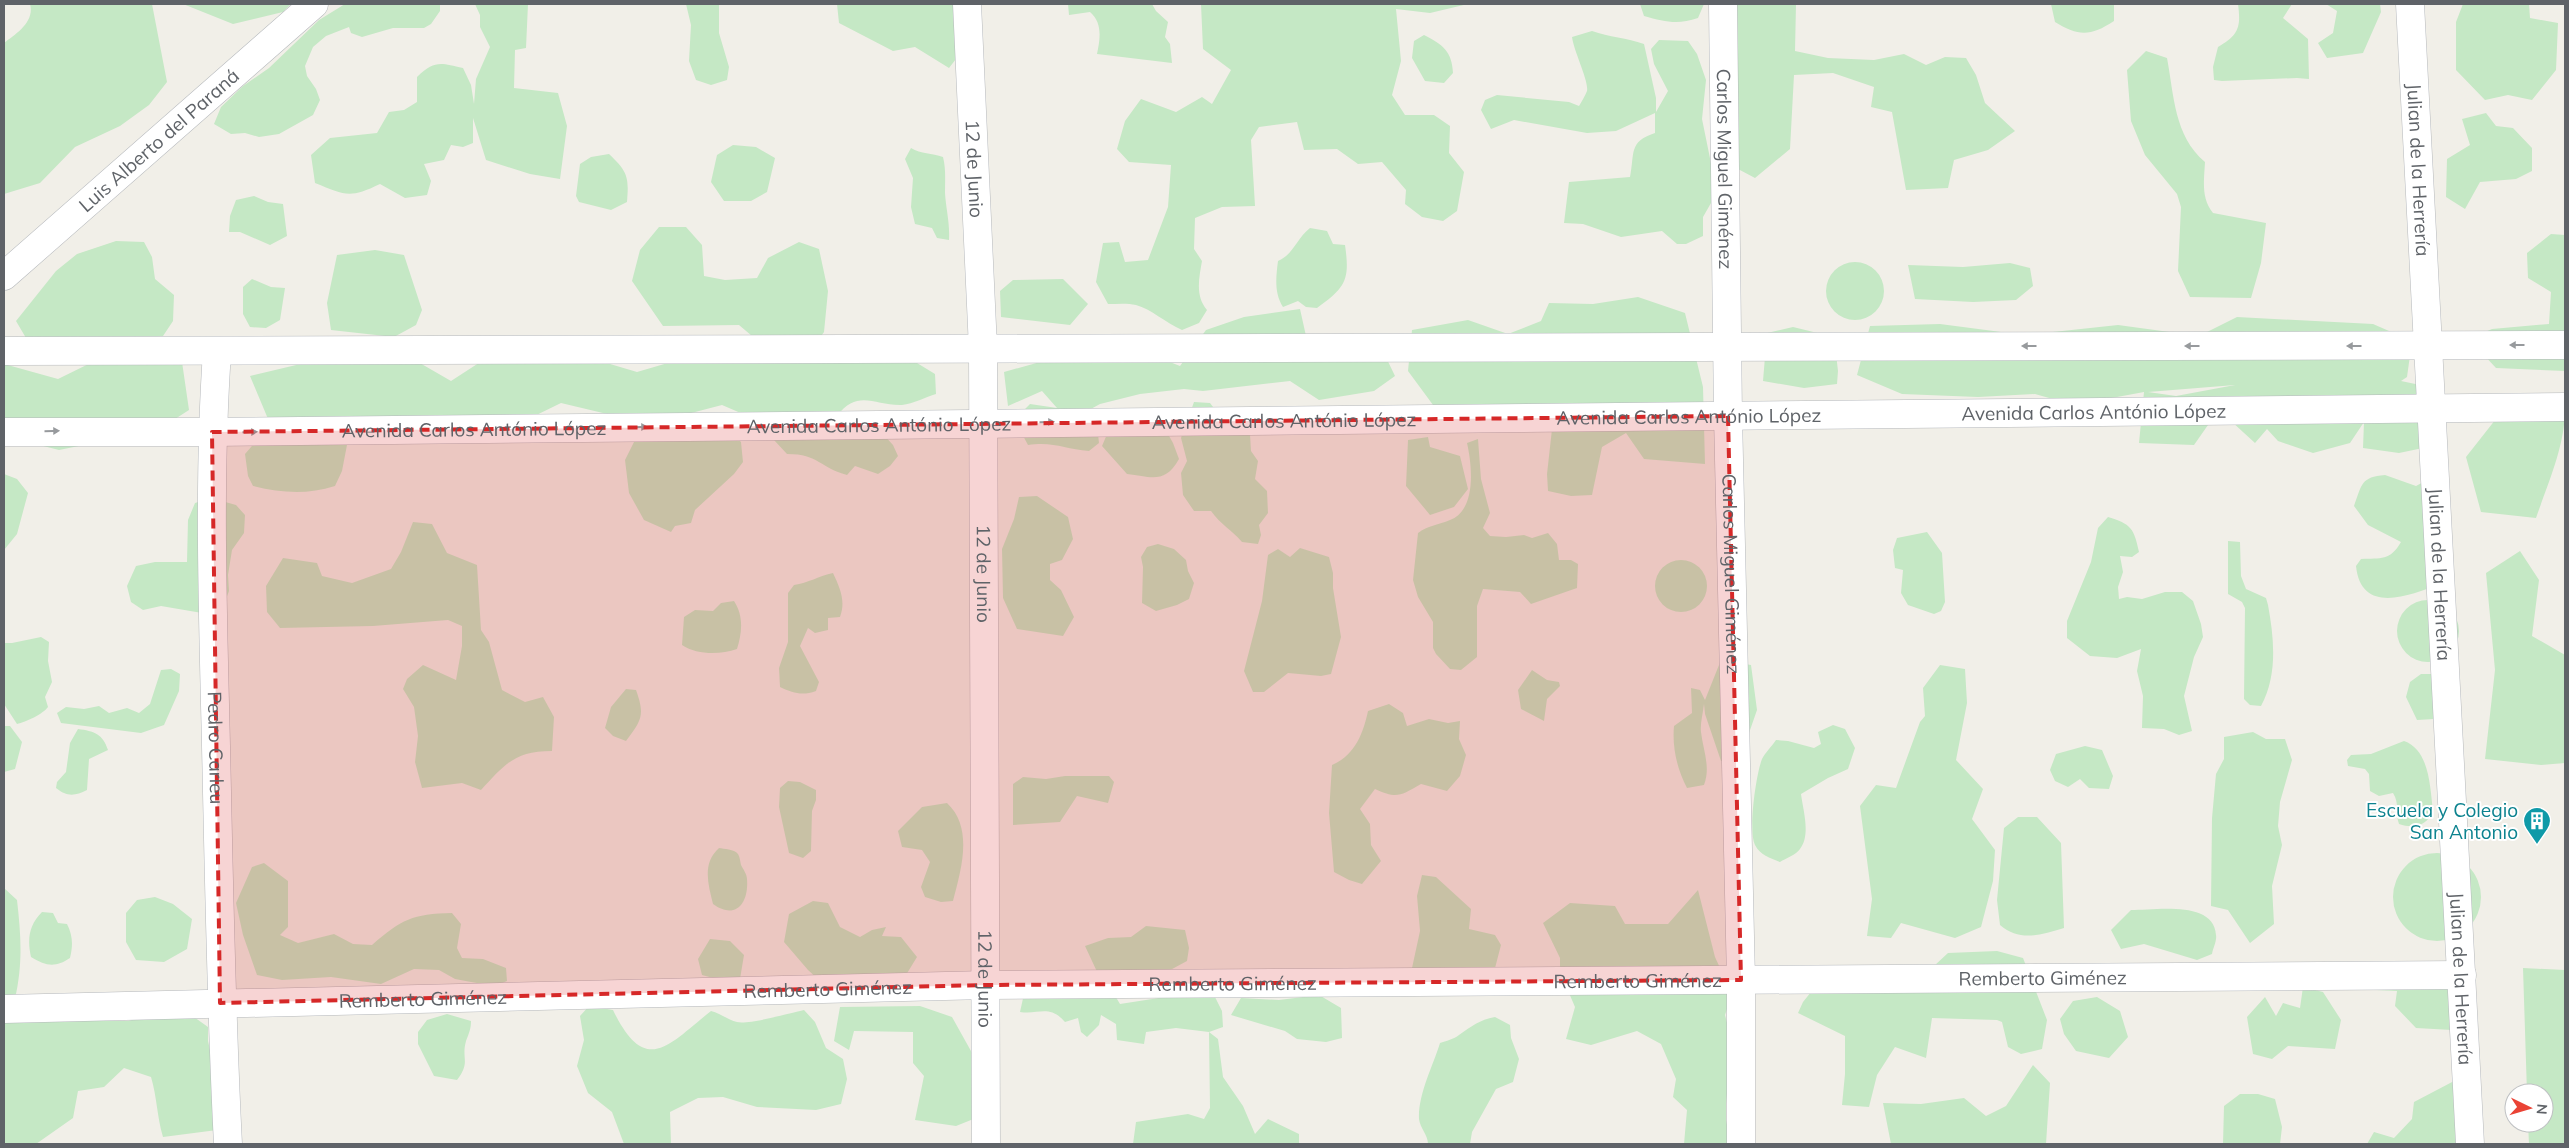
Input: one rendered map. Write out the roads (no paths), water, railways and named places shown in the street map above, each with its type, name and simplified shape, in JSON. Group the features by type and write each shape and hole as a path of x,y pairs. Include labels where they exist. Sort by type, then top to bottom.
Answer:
{"street":[{"name":"Luis Alberto del Paraná","path":"4,276 314,4"},
{"name":"12 de Junio","path":"967,4 983,348 986,1144"},
{"name":"Carlos Miguel Giménez","path":"1723,4 1728,416 1741,980 1741,1144"},
{"name":"Julian de la Herrería","path":"2410,4 2430,346 2431,410 2470,1144"},
{"path":"4,351 2565,345"},
{"name":"Pedro Carleu","path":"216,352 212,432 211,530 220,1003 228,1144"},
{"name":"Avenida Carlos António López","path":"4,432 212,432 2431,410 2565,407"},
{"name":"Remberto Giménez","path":"4,1009 986,985 2462,975"}],"place":[{"name":"Escuela y Colegio San Antonio","path":"2537,845"}]}
